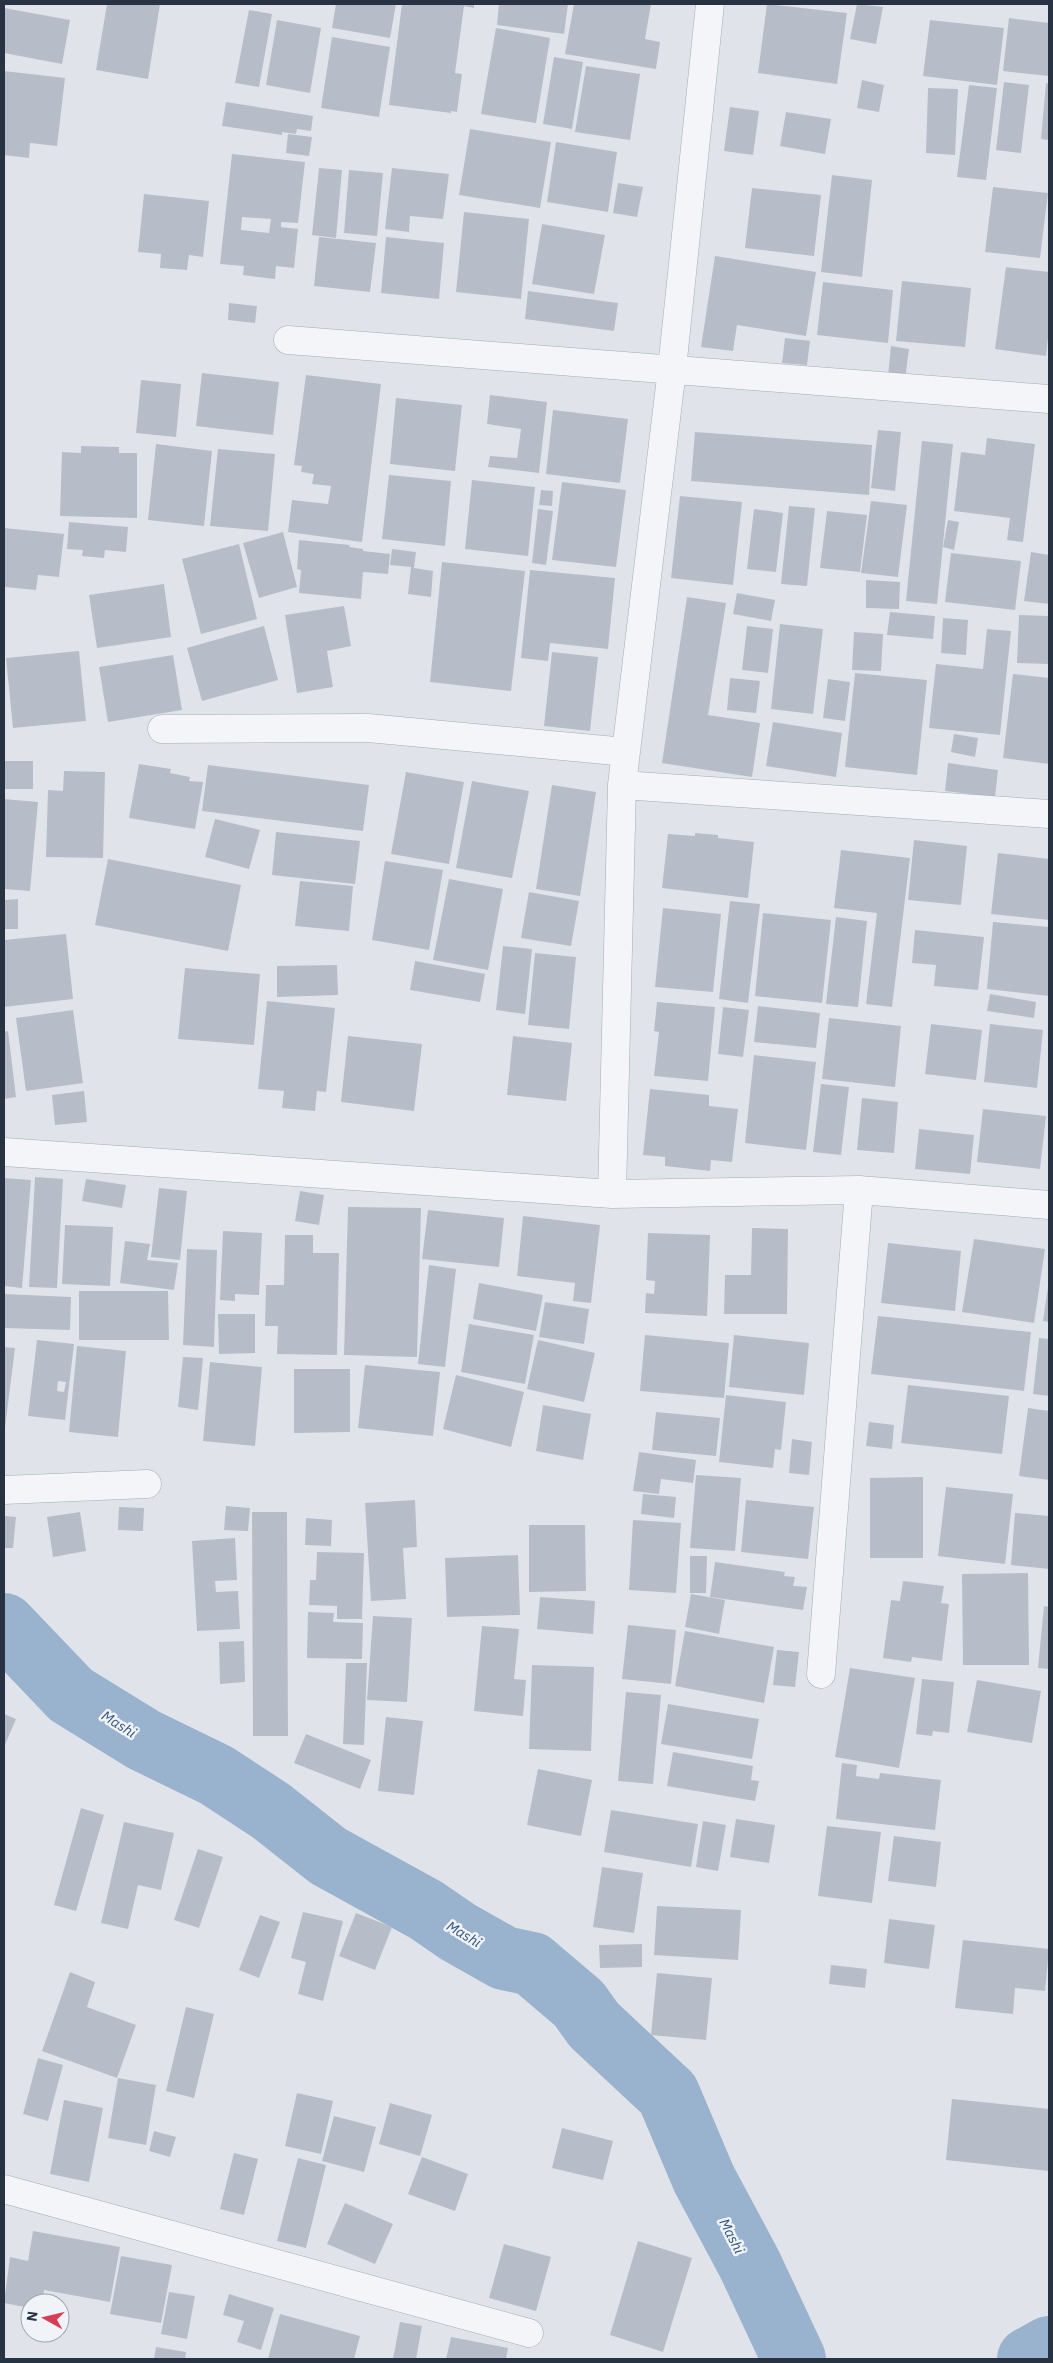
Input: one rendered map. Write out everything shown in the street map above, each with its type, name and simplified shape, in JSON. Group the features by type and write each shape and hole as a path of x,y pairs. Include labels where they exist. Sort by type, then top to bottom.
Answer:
{"street":[{"path":"612,1194 622,785 672,369 710,4"},
{"path":"288,340 1049,399"},
{"path":"162,729 368,728 626,752"},
{"path":"622,785 1049,814"},
{"path":"4,1152 612,1194 859,1190 1049,1205"},
{"path":"821,1674 859,1190"},
{"path":"4,1490 147,1484"},
{"path":"4,2189 528,2333"}],"building":[{"path":"107,4 160,4 148,79 96,70"},
{"path":"336,4 396,4 390,38 332,28"},
{"path":"402,4 474,4 474,8 464,6 455,73 462,74 457,112 451,111 451,113 389,105"},
{"path":"499,4 568,4 564,34 497,25"},
{"path":"574,4 651,4 645,39 660,42 656,69 565,54"},
{"path":"767,4 847,13 837,84 758,73"},
{"path":"857,4 883,7 876,44 850,39"},
{"path":"4,8 70,20 62,64 4,53"},
{"path":"249,10 272,14 259,87 235,83"},
{"path":"1009,18 1049,23 1049,76 1003,71"},
{"path":"277,20 321,28 310,93 266,85"},
{"path":"930,20 1004,28 997,85 923,76"},
{"path":"496,28 550,38 536,123 481,114"},
{"path":"332,37 390,47 379,117 321,108"},
{"path":"554,57 583,62 572,129 543,124"},
{"path":"586,66 640,74 630,140 575,132"},
{"path":"4,71 65,78 57,146 30,143 29,158 4,155"},
{"path":"862,80 884,85 879,112 857,108"},
{"path":"1004,82 1029,85 1021,153 996,150"},
{"path":"1046,83 1049,84 1049,140 1041,139"},
{"path":"969,85 997,88 986,180 957,177"},
{"path":"928,88 958,89 955,155 926,153"},
{"path":"226,102 313,116 311,131 297,129 296,134 282,132 282,135 222,126"},
{"path":"730,107 759,111 753,155 724,151"},
{"path":"786,112 831,119 825,154 780,146"},
{"path":"470,129 551,142 540,208 459,195"},
{"path":"288,134 312,137 309,156 286,153"},
{"path":"556,142 617,152 608,212 547,202"},
{"path":"232,154 305,162 298,223 281,222 281,227 298,229 294,268 276,266 275,279 243,275 244,266 220,264","holes":["242,217 271,219 269,233 241,230"]},
{"path":"319,168 342,170 336,238 312,235"},
{"path":"392,168 449,174 443,219 410,216 409,232 385,229"},
{"path":"349,170 383,173 377,236 344,233"},
{"path":"832,175 872,180 862,277 821,272"},
{"path":"618,183 643,187 637,217 613,213"},
{"path":"993,187 1048,193 1040,258 985,252"},
{"path":"752,188 821,195 814,256 745,248"},
{"path":"144,194 209,201 203,257 189,255 187,270 160,268 161,254 138,252"},
{"path":"464,212 529,219 521,299 456,292"},
{"path":"542,224 605,235 594,294 532,284"},
{"path":"319,237 376,243 370,292 314,286"},
{"path":"386,237 444,243 439,299 381,293"},
{"path":"715,256 816,272 806,336 737,325 733,351 701,347"},
{"path":"1006,267 1049,272 1049,328 1046,356 995,349"},
{"path":"902,281 971,288 965,347 896,341"},
{"path":"823,282 893,290 888,343 817,335"},
{"path":"528,291 618,303 614,331 525,319"},
{"path":"229,303 257,306 255,323 228,320"},
{"path":"785,338 810,341 807,365 782,363"},
{"path":"891,346 909,349 905,379 888,376"},
{"path":"202,373 279,382 273,435 196,426"},
{"path":"306,375 381,384 362,542 288,532 292,500 328,504 331,486 312,484 314,474 301,472 302,466 294,465"},
{"path":"141,380 181,384 176,437 136,433"},
{"path":"490,395 547,402 539,473 488,467 490,456 517,458 521,429 487,424"},
{"path":"396,398 462,405 455,471 390,464"},
{"path":"553,410 628,419 620,483 546,474"},
{"path":"878,430 901,432 895,491 871,488"},
{"path":"695,432 872,445 869,495 691,481"},
{"path":"987,438 1035,444 1023,542 1007,540 1010,518 954,511 961,452 985,455"},
{"path":"922,441 953,444 937,604 906,601"},
{"path":"156,444 212,451 204,526 148,520"},
{"path":"81,446 119,447 119,453 137,453 137,518 60,516 62,452 81,453"},
{"path":"218,449 275,454 268,531 210,526"},
{"path":"389,475 451,481 445,546 382,539"},
{"path":"472,480 535,487 528,556 465,549"},
{"path":"562,482 626,490 616,567 552,560"},
{"path":"541,490 553,491 552,506 539,505"},
{"path":"680,496 742,502 733,585 671,578"},
{"path":"871,501 907,505 898,577 861,573"},
{"path":"789,506 815,508 807,586 781,584"},
{"path":"538,509 553,511 546,565 532,563"},
{"path":"754,509 783,513 776,572 747,569"},
{"path":"827,511 867,515 860,572 820,568"},
{"path":"948,520 959,522 954,550 943,547"},
{"path":"69,522 128,527 126,552 105,550 104,558 82,556 83,550 67,549"},
{"path":"4,528 64,534 59,577 38,575 36,590 5,587"},
{"path":"283,532 297,587 259,598 243,543"},
{"path":"299,540 350,545 349,547 363,549 363,551 390,554 388,574 363,572 361,599 299,593 301,570 297,569"},
{"path":"239,544 257,619 201,634 182,559"},
{"path":"392,549 416,552 414,568 433,571 431,597 408,594 411,567 390,565"},
{"path":"1031,552 1049,555 1049,604 1024,601"},
{"path":"951,553 1021,561 1015,610 945,602"},
{"path":"442,562 525,571 511,691 430,682"},
{"path":"530,570 615,578 608,649 550,643 548,661 521,658"},
{"path":"866,580 900,582 899,609 866,608"},
{"path":"164,584 171,637 97,648 89,595"},
{"path":"737,593 775,600 771,621 733,614"},
{"path":"687,597 726,603 708,715 760,723 752,777 662,763"},
{"path":"344,606 351,646 327,651 333,687 297,693 285,615"},
{"path":"890,612 935,616 933,639 887,635"},
{"path":"1019,615 1049,616 1049,664 1017,663"},
{"path":"943,618 968,620 966,655 941,653"},
{"path":"780,624 823,629 813,714 771,709"},
{"path":"264,626 278,680 202,701 187,648"},
{"path":"747,626 773,629 768,673 742,670"},
{"path":"987,629 1011,631 1000,735 929,728 936,664 983,669"},
{"path":"854,632 883,634 881,671 852,670"},
{"path":"79,651 86,721 13,728 6,658"},
{"path":"552,652 598,657 590,731 544,726"},
{"path":"173,655 182,710 108,722 99,667"},
{"path":"855,673 927,680 917,775 845,767"},
{"path":"1013,674 1049,678 1049,764 1003,758"},
{"path":"730,678 760,681 756,713 727,710"},
{"path":"828,679 850,682 845,721 823,718"},
{"path":"773,722 842,733 836,777 766,766"},
{"path":"954,734 978,738 975,757 951,752"},
{"path":"4,761 33,761 33,789 4,789"},
{"path":"948,763 998,770 995,797 945,791"},
{"path":"139,764 171,769 170,773 190,777 189,781 203,782 195,829 129,818"},
{"path":"208,765 369,785 363,831 202,811"},
{"path":"64,771 105,772 103,858 46,857 48,790 63,791"},
{"path":"406,772 464,782 449,864 391,854"},
{"path":"472,781 529,791 512,878 456,868"},
{"path":"552,785 596,792 580,896 536,889"},
{"path":"4,799 38,802 30,891 4,889"},
{"path":"215,819 260,830 249,869 205,857"},
{"path":"276,832 360,841 355,884 272,875"},
{"path":"695,833 754,842 748,898 662,888 668,834 695,836"},
{"path":"914,840 967,846 961,905 908,900"},
{"path":"841,850 910,858 892,1007 866,1004 877,913 834,908"},
{"path":"998,853 1049,859 1049,920 991,914"},
{"path":"108,859 241,885 228,951 95,925"},
{"path":"385,861 443,870 429,950 372,940"},
{"path":"449,879 503,889 488,970 433,960"},
{"path":"300,881 353,886 349,931 295,926"},
{"path":"529,892 579,901 571,946 521,938"},
{"path":"18,899 18,929 4,929 4,900"},
{"path":"730,901 760,904 748,1003 719,999"},
{"path":"663,908 721,914 713,992 655,987"},
{"path":"763,913 831,920 822,1003 755,996"},
{"path":"836,917 867,921 858,1007 826,1004"},
{"path":"993,922 1049,927 1049,996 987,989"},
{"path":"915,930 984,937 978,990 934,986 936,965 912,963"},
{"path":"66,934 73,999 4,1007 4,940"},
{"path":"503,946 532,949 525,1014 496,1010"},
{"path":"535,953 576,957 569,1029 528,1025"},
{"path":"415,961 485,974 480,1002 410,990"},
{"path":"337,965 338,995 277,997 277,966"},
{"path":"185,968 260,974 254,1045 178,1039"},
{"path":"990,994 1036,1002 1034,1018 987,1011"},
{"path":"267,1001 335,1008 326,1092 317,1091 315,1111 282,1108 284,1091 258,1089"},
{"path":"657,1002 715,1007 708,1081 654,1076 659,1032 654,1031"},
{"path":"758,1006 820,1013 816,1048 754,1042"},
{"path":"723,1007 749,1010 743,1057 718,1054"},
{"path":"73,1010 83,1083 26,1091 16,1018"},
{"path":"829,1018 901,1026 895,1087 822,1079"},
{"path":"931,1024 982,1030 976,1080 925,1074"},
{"path":"990,1024 1043,1030 1037,1088 984,1082"},
{"path":"8,1031 16,1097 4,1099 4,1032"},
{"path":"348,1036 422,1044 414,1111 341,1102"},
{"path":"513,1036 572,1043 566,1101 507,1095"},
{"path":"754,1055 816,1062 806,1150 745,1143"},
{"path":"821,1084 849,1087 841,1155 813,1152"},
{"path":"650,1089 709,1095 709,1106 738,1109 732,1162 711,1160 710,1171 665,1166 665,1157 643,1155"},
{"path":"84,1091 87,1122 55,1125 52,1095"},
{"path":"862,1098 898,1102 894,1153 857,1150"},
{"path":"983,1109 1046,1116 1040,1169 977,1162"},
{"path":"919,1129 974,1135 970,1174 915,1169"},
{"path":"35,1177 63,1179 57,1288 29,1287"},
{"path":"4,1178 31,1180 22,1288 4,1286"},
{"path":"86,1179 126,1185 122,1208 82,1201"},
{"path":"159,1188 187,1191 180,1260 151,1257"},
{"path":"300,1191 324,1195 319,1225 295,1221"},
{"path":"348,1207 421,1208 417,1357 344,1355"},
{"path":"428,1210 504,1218 499,1267 422,1259"},
{"path":"523,1216 600,1225 591,1303 573,1301 575,1283 517,1276"},
{"path":"65,1225 113,1227 110,1286 62,1284"},
{"path":"752,1228 788,1229 787,1314 724,1314 725,1275 751,1275"},
{"path":"223,1231 262,1233 259,1295 235,1294 235,1301 220,1300"},
{"path":"648,1233 710,1235 707,1316 645,1313 646,1293 654,1294 655,1281 646,1280"},
{"path":"285,1235 313,1235 313,1253 339,1253 337,1355 277,1354 278,1326 265,1326 266,1285 284,1285"},
{"path":"974,1239 1045,1249 1034,1323 962,1312"},
{"path":"125,1241 150,1244 147,1260 178,1263 174,1290 120,1283"},
{"path":"888,1243 961,1251 955,1311 881,1303"},
{"path":"187,1249 217,1250 214,1347 183,1345"},
{"path":"429,1265 456,1269 445,1367 418,1364"},
{"path":"479,1283 543,1295 536,1331 473,1319"},
{"path":"1049,1287 1049,1322 1043,1321"},
{"path":"79,1291 168,1291 169,1340 79,1340"},
{"path":"4,1294 71,1297 70,1330 4,1328"},
{"path":"545,1302 589,1309 584,1344 539,1337"},
{"path":"218,1314 255,1314 255,1353 219,1354"},
{"path":"878,1316 1031,1332 1024,1391 871,1374"},
{"path":"469,1324 534,1335 525,1384 461,1372"},
{"path":"645,1335 729,1343 724,1398 640,1391"},
{"path":"734,1335 809,1343 804,1395 729,1387"},
{"path":"1039,1338 1049,1339 1049,1396 1033,1394"},
{"path":"37,1340 74,1344 65,1420 28,1416","holes":["58,1381 66,1382 64,1392 57,1391"]},
{"path":"538,1340 595,1353 584,1402 527,1389"},
{"path":"77,1346 126,1351 118,1437 69,1432"},
{"path":"4,1347 15,1348 5,1428 4,1428"},
{"path":"183,1357 203,1358 198,1410 178,1407"},
{"path":"210,1362 262,1367 255,1446 203,1441"},
{"path":"365,1365 440,1372 433,1436 358,1428"},
{"path":"294,1369 350,1369 350,1432 294,1433"},
{"path":"456,1375 524,1392 511,1447 443,1429"},
{"path":"908,1385 1009,1396 1002,1454 901,1443"},
{"path":"726,1395 786,1402 781,1450 775,1449 773,1468 719,1462"},
{"path":"543,1405 591,1414 583,1460 536,1451"},
{"path":"1028,1408 1049,1411 1049,1480 1019,1476"},
{"path":"656,1412 720,1418 716,1456 652,1450"},
{"path":"869,1422 894,1425 892,1449 866,1446"},
{"path":"792,1439 812,1442 809,1475 789,1473"},
{"path":"639,1452 696,1460 693,1483 661,1479 659,1494 633,1491"},
{"path":"696,1475 741,1478 735,1551 690,1548"},
{"path":"923,1477 923,1558 870,1558 870,1478"},
{"path":"946,1487 1013,1494 1005,1564 938,1556"},
{"path":"643,1494 676,1497 674,1518 641,1514"},
{"path":"415,1500 417,1547 403,1548 406,1599 371,1601 365,1503"},
{"path":"746,1500 814,1507 808,1559 741,1552"},
{"path":"226,1506 250,1508 248,1531 224,1530"},
{"path":"119,1507 144,1508 143,1531 118,1530"},
{"path":"80,1512 86,1551 53,1557 47,1517"},
{"path":"252,1512 287,1512 288,1736 253,1736"},
{"path":"1015,1513 1049,1516 1049,1569 1011,1565"},
{"path":"4,1516 16,1517 13,1548 4,1548"},
{"path":"306,1518 332,1520 331,1546 305,1545"},
{"path":"633,1520 681,1523 676,1593 629,1590"},
{"path":"529,1525 585,1525 586,1591 529,1592"},
{"path":"235,1538 237,1580 215,1581 216,1592 238,1591 240,1629 197,1631 192,1541"},
{"path":"317,1552 364,1553 362,1619 337,1619 337,1606 309,1605 310,1580 316,1580"},
{"path":"518,1555 520,1615 447,1617 445,1558"},
{"path":"690,1556 707,1556 706,1593 690,1593"},
{"path":"715,1562 785,1572 784,1576 795,1577 793,1586 807,1587 803,1610 710,1597"},
{"path":"1028,1573 1029,1665 963,1665 962,1574"},
{"path":"903,1581 944,1586 941,1603 949,1604 942,1661 912,1657 911,1662 883,1658 891,1600 900,1601"},
{"path":"691,1594 725,1600 719,1634 685,1627"},
{"path":"540,1597 595,1601 593,1634 537,1629"},
{"path":"1044,1606 1049,1607 1049,1669 1038,1668"},
{"path":"308,1612 334,1613 333,1622 363,1623 362,1659 307,1658"},
{"path":"373,1616 412,1618 407,1702 367,1700"},
{"path":"628,1625 676,1630 671,1684 622,1679"},
{"path":"482,1626 519,1629 514,1679 526,1680 523,1716 474,1711"},
{"path":"685,1631 774,1647 764,1703 675,1686"},
{"path":"244,1641 245,1682 220,1684 219,1642"},
{"path":"777,1650 799,1652 795,1687 773,1685"},
{"path":"346,1663 367,1663 364,1745 343,1744"},
{"path":"532,1665 594,1667 591,1751 529,1749"},
{"path":"850,1668 915,1678 899,1768 835,1757"},
{"path":"922,1679 954,1682 949,1733 933,1731 932,1736 916,1734"},
{"path":"977,1680 1041,1691 1032,1743 967,1732"},
{"path":"626,1692 661,1695 653,1784 618,1781"},
{"path":"668,1704 759,1719 752,1759 661,1744"},
{"path":"4,1714 16,1719 4,1747"},
{"path":"386,1717 423,1721 414,1795 378,1791"},
{"path":"306,1734 371,1760 360,1789 294,1763"},
{"path":"673,1752 753,1766 751,1780 759,1781 755,1801 667,1786"},
{"path":"842,1763 857,1765 856,1776 879,1779 880,1773 941,1780 935,1830 836,1819"},
{"path":"538,1769 592,1780 581,1836 527,1825"},
{"path":"81,1808 104,1815 76,1911 54,1905"},
{"path":"611,1810 698,1824 691,1867 604,1852"},
{"path":"736,1819 775,1825 769,1863 730,1857"},
{"path":"703,1821 726,1825 718,1871 696,1867"},
{"path":"124,1822 174,1833 161,1890 138,1885 128,1929 101,1923"},
{"path":"827,1826 881,1832 872,1903 818,1896"},
{"path":"894,1836 941,1842 936,1887 888,1881"},
{"path":"198,1849 223,1857 199,1928 174,1920"},
{"path":"602,1867 643,1873 634,1933 593,1927"},
{"path":"657,1906 741,1910 738,1960 654,1955"},
{"path":"303,1912 343,1921 323,2001 298,1994 306,1962 291,1958"},
{"path":"356,1913 392,1927 375,1970 339,1956"},
{"path":"260,1915 280,1922 259,1978 239,1970"},
{"path":"889,1919 935,1925 929,1969 884,1963"},
{"path":"963,1940 1049,1949 1045,1991 1015,1988 1013,2014 955,2008"},
{"path":"642,1944 642,1967 600,1968 599,1945"},
{"path":"831,1965 867,1969 865,1988 829,1984"},
{"path":"70,1972 95,1982 87,2007 136,2025 117,2078 42,2051"},
{"path":"657,1973 712,1978 706,2040 651,2035"},
{"path":"186,2007 214,2014 194,2098 166,2091"},
{"path":"38,2058 63,2065 48,2121 23,2114"},
{"path":"118,2078 156,2085 146,2145 108,2138"},
{"path":"297,2093 333,2101 321,2154 285,2146"},
{"path":"952,2099 1049,2109 1049,2171 946,2160"},
{"path":"64,2100 103,2108 89,2182 50,2174"},
{"path":"390,2103 432,2115 420,2156 379,2144"},
{"path":"334,2116 376,2127 364,2172 322,2161"},
{"path":"562,2128 613,2141 603,2180 552,2168"},
{"path":"154,2131 176,2137 170,2157 149,2151"},
{"path":"234,2153 258,2159 244,2215 220,2209"},
{"path":"422,2157 468,2174 455,2211 408,2194"},
{"path":"298,2158 326,2165 306,2248 277,2241"},
{"path":"345,2203 393,2224 375,2264 327,2244"},
{"path":"33,2231 120,2247 110,2302 70,2295 70,2293 44,2290 44,2293 20,2293 20,2306 4,2303 10,2257 28,2261"},
{"path":"638,2241 692,2258 663,2352 610,2335"},
{"path":"504,2244 551,2257 536,2311 489,2298"},
{"path":"121,2256 172,2265 161,2323 110,2314"},
{"path":"169,2292 195,2296 187,2339 161,2334"},
{"path":"229,2294 274,2308 261,2350 237,2342 244,2321 223,2315"},
{"path":"280,2314 360,2336 354,2359 268,2359"},
{"path":"400,2322 422,2326 416,2359 393,2359"},
{"path":"451,2337 508,2348 506,2359 446,2359"},
{"path":"156,2347 186,2352 185,2359 154,2359"}],"waterway":[{"name":"Mashi","path":"4,1625 71,1695 144,1740 216,1775 271,1811 328,1856 426,1910 458,1932 504,1958 532,1964 579,2004 594,2025 668,2094 704,2179 750,2265 794,2359"},
{"name":"Mashi","path":"1029,2359 1049,2348"}]}
